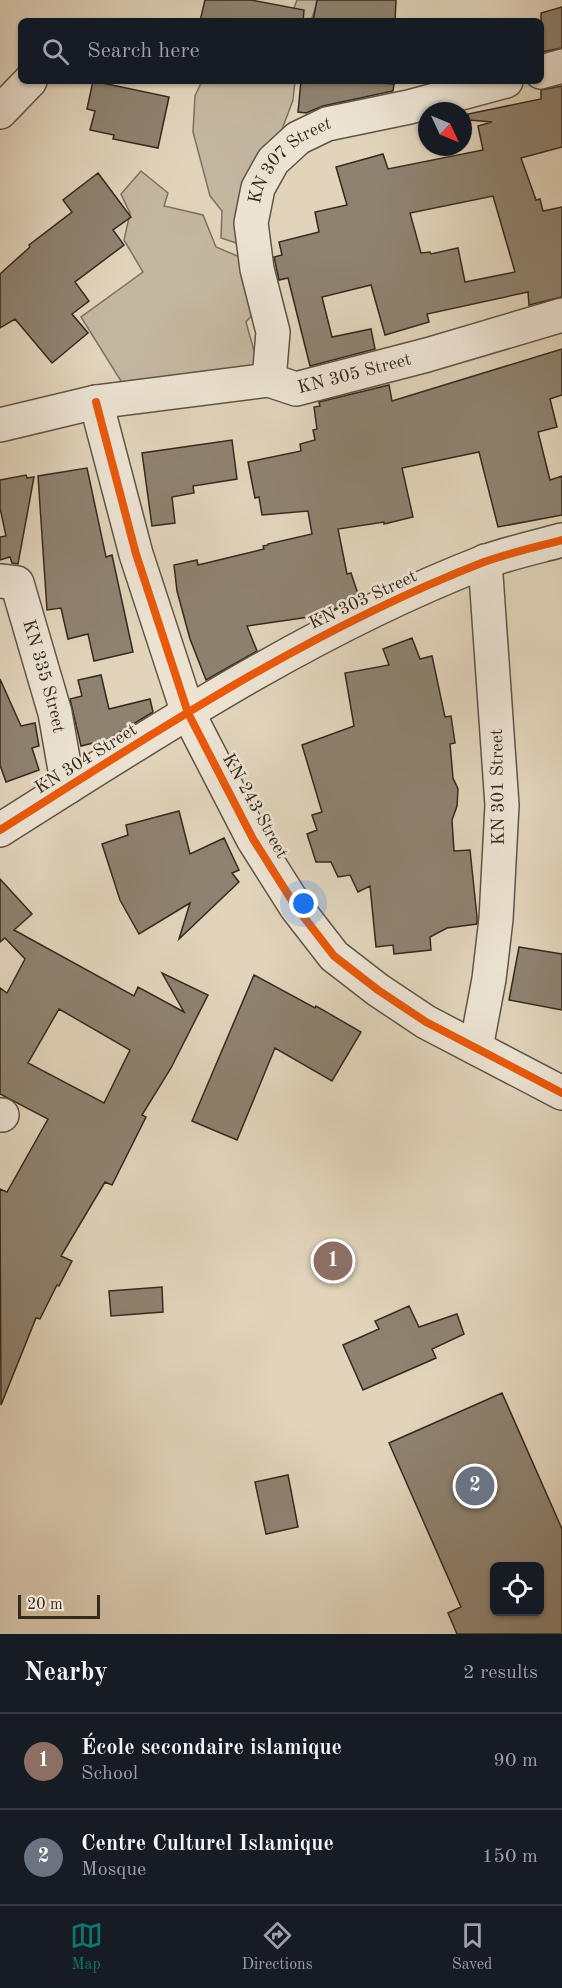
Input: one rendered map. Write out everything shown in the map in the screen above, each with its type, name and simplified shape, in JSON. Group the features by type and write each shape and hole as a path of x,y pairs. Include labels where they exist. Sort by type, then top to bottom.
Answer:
{"street":[{"path":"544,71 562,66"},
{"path":"0,112 27,84"},
{"name":"KN 307 Street","path":"269,380 273,332 257,269 251,224 258,188 273,161 298,138 327,124 409,107 495,84"},
{"name":"KN 305 Street","path":"0,425 96,402 269,380 296,389 427,355 562,315"},
{"name":"KN 243 Street","path":"96,402 136,554 188,713 253,839 296,907 334,956 378,990 426,1022 562,1093"},
{"name":"KN 303 Street","path":"188,713 315,639 401,597 485,561 562,540"},
{"name":"KN 301 Street","path":"477,1048 496,919 502,805 485,561"},
{"name":"KN 335 Street","path":"0,581 17,583 55,713 68,787"},
{"name":"KN 304 Street","path":"0,830 188,713"}],"shaded area":[{"path":"297,0 318,0 312,18 285,18 292,13"},
{"path":"201,84 295,84 293,100 239,244 221,238 222,211 210,196 193,132 195,96"},
{"path":"141,171 168,193 164,206 203,215 216,247 242,258 255,312 246,322 258,365 124,386 81,317 143,272 124,240 130,213 121,194"}],"building":[{"path":"205,0 251,0 304,10 303,18 201,18"},
{"path":"317,0 396,0 395,18 314,18"},
{"path":"562,7 562,48 544,51 544,18 541,18 541,13"},
{"path":"92,84 107,84 169,97 158,148 113,139 114,135 90,130 95,111 87,109"},
{"path":"301,84 394,84 393,91 323,106 306,113 298,112"},
{"path":"562,86 562,147 521,158 536,200 540,199 543,211 562,207 562,297 529,305 528,292 427,314 429,322 385,335 371,285 322,297 332,337 371,329 375,349 310,366 288,278 279,280 274,257 282,255 279,242 319,232 315,212 347,205 336,167 383,154 388,169 453,156 472,156 472,152 483,150 478,126 492,122 472,120 472,113 541,99 541,90","holes":["493,196 515,272 465,282 458,248 431,254 430,252 421,253 410,213"]},
{"path":"98,173 131,217 113,230 124,245 75,282 89,301 72,314 88,333 52,363 15,319 0,328 0,274 30,247 29,245 72,212 63,200"},
{"path":"562,349 562,395 550,399 557,427 538,432 550,480 562,476 562,515 498,527 479,452 402,468 413,517 384,524 384,522 338,529 347,574 351,573 359,597 323,615 247,626 257,651 206,680 190,639 177,591 174,565 197,560 198,565 264,549 263,546 268,544 312,534 308,511 262,515 259,497 255,498 248,462 301,451 300,444 315,440 313,430 317,429 314,407 320,406 319,402 389,385 392,401"},
{"path":"232,440 237,479 193,486 194,493 172,497 175,523 152,526 142,453"},
{"path":"87,468 106,557 112,555 133,652 94,661 88,634 68,639 61,608 47,610 38,476"},
{"path":"26,475 27,478 34,477 18,564 12,563 10,557 0,560 0,537 6,536 0,508 0,480"},
{"path":"412,638 420,659 432,656 445,717 451,716 455,743 450,744 453,778 458,789 457,806 452,820 454,851 470,850 477,924 447,928 430,937 431,950 394,954 393,945 376,947 370,886 358,892 350,875 338,877 331,862 316,862 307,834 317,830 312,815 322,812 302,745 354,726 345,673 389,665 383,649"},
{"path":"101,675 109,709 150,699 153,712 109,739 81,746 70,699 82,696 78,680"},
{"path":"0,679 21,726 35,723 39,746 32,748 39,770 6,782 0,765"},
{"path":"179,811 190,854 224,838 239,870 232,873 239,882 179,939 190,903 139,934 120,900 102,844 128,835 126,825"},
{"path":"0,879 32,914 14,930 134,996 138,987 184,1012 162,973 208,995 171,1068 142,1115 146,1117 112,1185 105,1182 61,1256 72,1261 40,1319 36,1318 1,1405 0,1189 7,1192 48,1119 0,1094 0,988 7,993 25,959 5,938 0,942","holes":["59,1009 130,1050 104,1103 28,1063"]},
{"path":"519,947 562,954 562,1010 509,1000"},
{"path":"254,975 361,1032 332,1081 275,1048 237,1140 192,1121"},
{"path":"162,1287 163,1312 111,1316 109,1291"},
{"path":"409,1306 419,1327 457,1314 464,1334 432,1349 436,1358 363,1390 343,1345 379,1329 375,1321"},
{"path":"502,1393 562,1529 562,1634 457,1634 448,1613 461,1607 389,1443"},
{"path":"288,1475 298,1527 266,1534 255,1482"}],"cycle path":[{"path":"96,402 136,554 188,713 253,839 296,907 334,956 378,990 426,1022 562,1093"},
{"path":"0,830 235,684 357,618 484,562 562,540"}],"place":[{"name":"École secondaire islamique","path":"333,1261"},
{"name":"Centre Culturel Islamique","path":"475,1486"}]}
